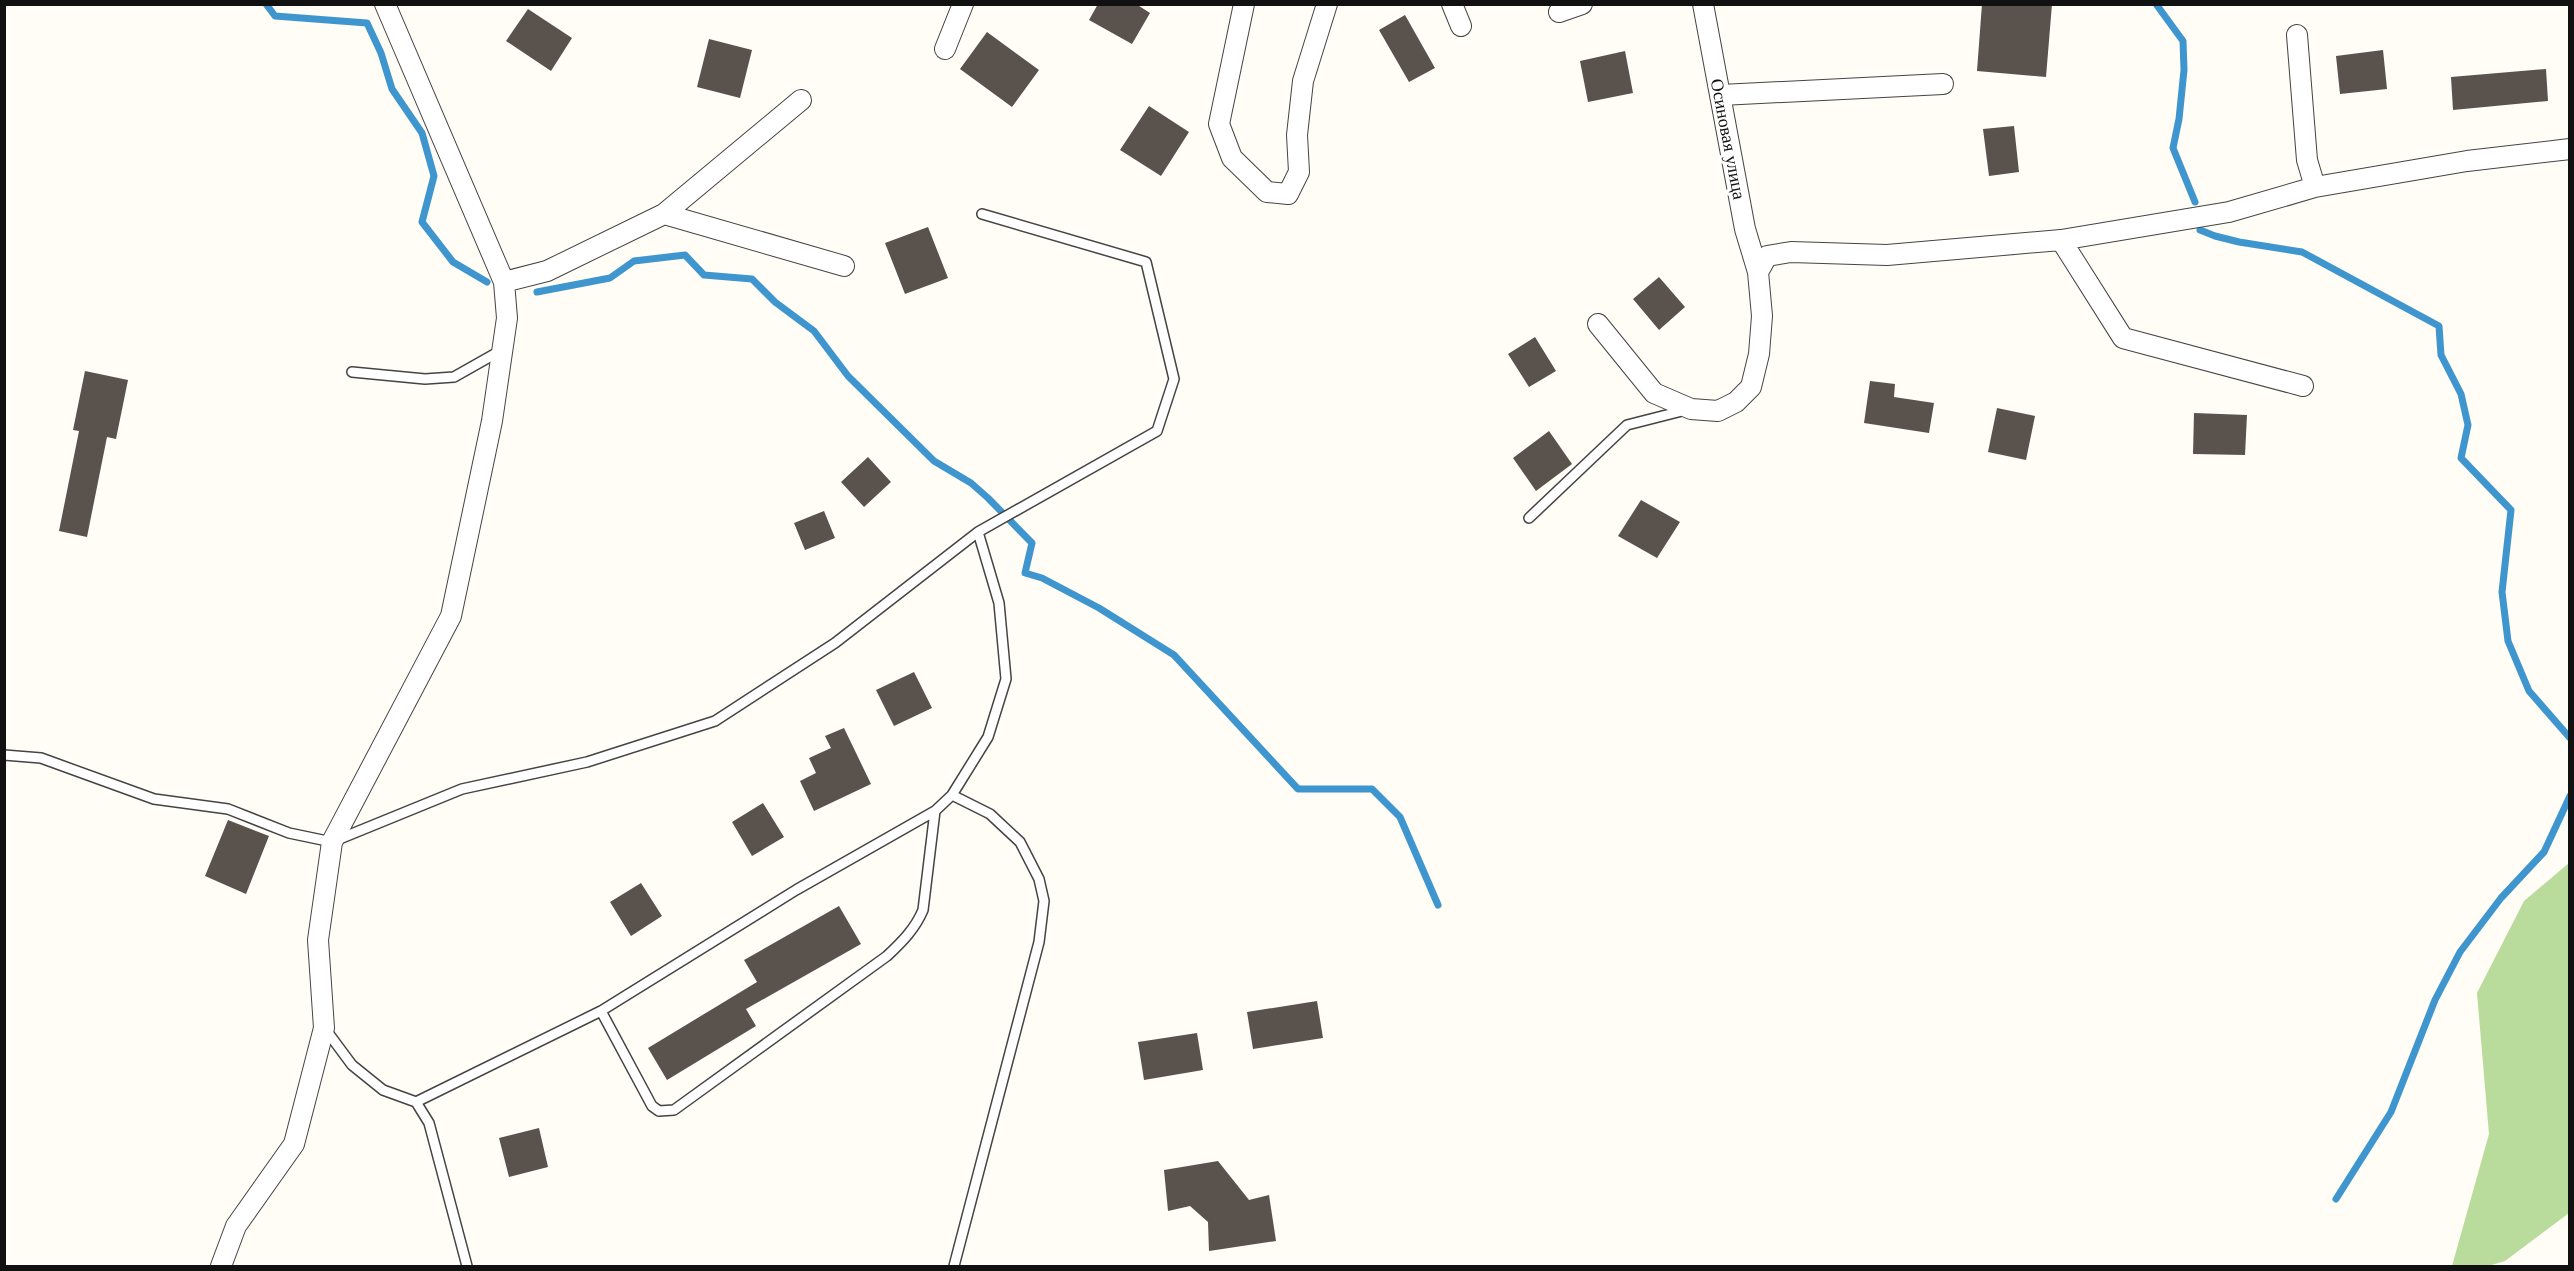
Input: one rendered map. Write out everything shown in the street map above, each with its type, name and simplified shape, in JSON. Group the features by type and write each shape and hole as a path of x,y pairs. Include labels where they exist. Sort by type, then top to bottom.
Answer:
{"street":[{"path":"221,1266 236,1226 294,1144 324,1028 318,940 332,842 451,616 492,421 500,351 507,318 504,282 385,4"},
{"path":"945,50 963,4"},
{"path":"1244,4 1219,124 1232,158 1267,192 1288,194 1299,172 1297,135 1303,81 1327,4"},
{"path":"1452,4 1461,26"},
{"path":"1559,12 1582,4"},
{"name":"Осиновая улица","path":"1691,409 1718,411 1737,402 1751,387 1759,354 1762,316 1758,272 1745,229 1702,4"},
{"path":"2297,35 2307,160 2315,187"},
{"path":"1721,95 1943,84"},
{"path":"504,282 547,271 664,214 801,100"},
{"path":"1758,272 1767,256 1791,252 1887,255 2061,240 2229,212 2315,187 2467,161 2570,149"},
{"path":"664,214 844,266"},
{"path":"2061,240 2123,339 2303,386"},
{"path":"1598,324 1654,393 1691,409"}],"lane":[{"path":"4,755 42,758 154,799 228,808 289,833 332,842 462,789 587,762 715,722 835,643 978,532 1158,431 1174,379 1146,262 982,214"},
{"path":"352,372 425,379 454,377 500,351"},
{"path":"1529,518 1627,426 1691,409"},
{"path":"416,1102 601,1011 796,890 935,811 952,795 988,737 1006,679 999,603 978,532"},
{"path":"952,795 990,814 1020,842 1039,879 1044,901 1039,942 954,1266"},
{"path":"601,1011 652,1106 659,1111 674,1110 887,956 905,939 917,924 923,909 935,811"},
{"path":"324,1028 352,1065 382,1090 416,1102 429,1123 466,1266"}],"green space":[{"path":"2569,863 2569,1213 2505,1261 2488,1266 2452,1266 2489,1134 2477,993 2524,901"}],"building":[{"path":"1098,4 1136,4 1150,13 1132,44 1089,20"},
{"path":"1982,4 2052,4 2046,77 1977,71"},
{"path":"528,9 572,38 551,71 506,41"},
{"path":"1405,15 1435,68 1409,82 1379,30"},
{"path":"987,32 1039,70 1012,107 960,69"},
{"path":"709,39 752,50 740,98 697,87"},
{"path":"2383,50 2387,89 2340,94 2336,56"},
{"path":"1625,51 1633,93 1588,102 1580,61"},
{"path":"2546,69 2548,101 2453,110 2451,77"},
{"path":"1149,106 1189,132 1161,176 1120,150"},
{"path":"2014,126 2019,172 1989,176 1983,129"},
{"path":"928,227 948,278 905,294 885,243"},
{"path":"1659,277 1685,307 1659,330 1633,299"},
{"path":"1535,337 1556,371 1529,387 1508,354"},
{"path":"85,371 128,380 116,439 107,437 87,537 59,531 79,431 73,430"},
{"path":"1870,381 1895,384 1894,397 1934,403 1929,433 1864,423"},
{"path":"1997,408 2035,416 2026,460 1988,452"},
{"path":"2194,413 2247,415 2245,455 2193,454"},
{"path":"1549,431 1572,464 1536,491 1513,458"},
{"path":"868,457 891,482 864,507 841,482"},
{"path":"1641,500 1680,522 1657,558 1618,536"},
{"path":"824,511 835,538 805,550 794,523"},
{"path":"914,672 932,708 894,726 876,690"},
{"path":"844,728 871,784 814,811 800,781 816,773 809,758 831,748 825,736"},
{"path":"763,803 784,837 752,856 732,822"},
{"path":"228,820 269,836 246,894 205,876"},
{"path":"641,883 662,916 631,936 610,902"},
{"path":"839,906 861,944 746,1009 756,1026 667,1080 648,1048 757,982 744,960"},
{"path":"1317,1001 1323,1038 1253,1049 1247,1012"},
{"path":"1197,1033 1203,1070 1144,1080 1138,1042"},
{"path":"539,1128 548,1167 509,1177 499,1138"},
{"path":"1218,1161 1249,1200 1269,1195 1276,1241 1209,1251 1208,1222 1190,1206 1168,1211 1164,1170"}],"waterway":[{"path":"266,4 275,16 367,23 381,53 392,89 422,133 434,176 422,222 453,262 487,282"},
{"path":"2156,4 2183,41 2184,70 2179,119 2173,148 2195,202"},
{"path":"2200,230 2239,242 2302,252 2439,326 2441,355 2461,394 2468,425 2461,458 2511,510 2502,592 2508,641 2529,691 2570,738"},
{"path":"537,292 610,278 634,261 685,255 704,275 752,279 775,302 814,331 848,376 934,461 971,483 1032,543 1025,573 1042,578 1099,608 1174,655 1298,789 1372,789 1400,817 1438,905"},
{"path":"2336,1199 2391,1112 2435,1000 2460,952 2501,898 2544,852 2570,796"}]}
